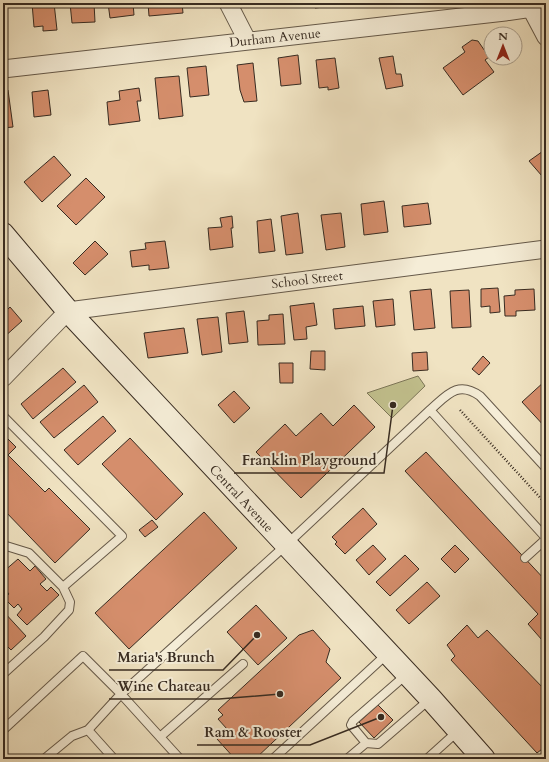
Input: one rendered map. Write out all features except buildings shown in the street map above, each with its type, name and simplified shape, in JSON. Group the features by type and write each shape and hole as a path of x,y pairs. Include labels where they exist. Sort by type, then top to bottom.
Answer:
{"street":[{"path":"228,3 247,40"},
{"path":"535,6 546,37"},
{"name":"Durham Avenue","path":"3,68 535,6"},
{"name":"Central Avenue","path":"3,234 68,311 431,699 484,759"},
{"name":"School Street","path":"68,311 546,249"},
{"path":"3,378 68,311"}],"lane":[{"path":"44,759 72,736 88,730 121,694 286,545 430,410 454,391 466,389 474,391 480,396 546,468"},
{"path":"430,410 546,539 524,558"},
{"path":"3,416 122,536 63,587"},
{"path":"3,544 29,553 63,587 70,602 70,610 44,637 3,674"},
{"path":"273,759 388,653"},
{"path":"3,730 83,656 121,694 180,759"},
{"path":"160,737 243,664"},
{"path":"407,674 353,721 351,725 353,729 366,743 378,744 431,699"},
{"path":"88,730 114,759"},
{"path":"427,759 458,731"},
{"path":"347,759 366,743"}],"path":[{"path":"460,410 546,504"}],"shaded area":[{"path":"418,376 425,386 392,418 367,393"}],"place":[{"name":"Franklin Playground","path":"393,405"},
{"name":"Maria's Brunch","path":"257,635"},
{"name":"Wine Chateau","path":"280,694"},
{"name":"Ram & Rooster","path":"381,717"}]}
